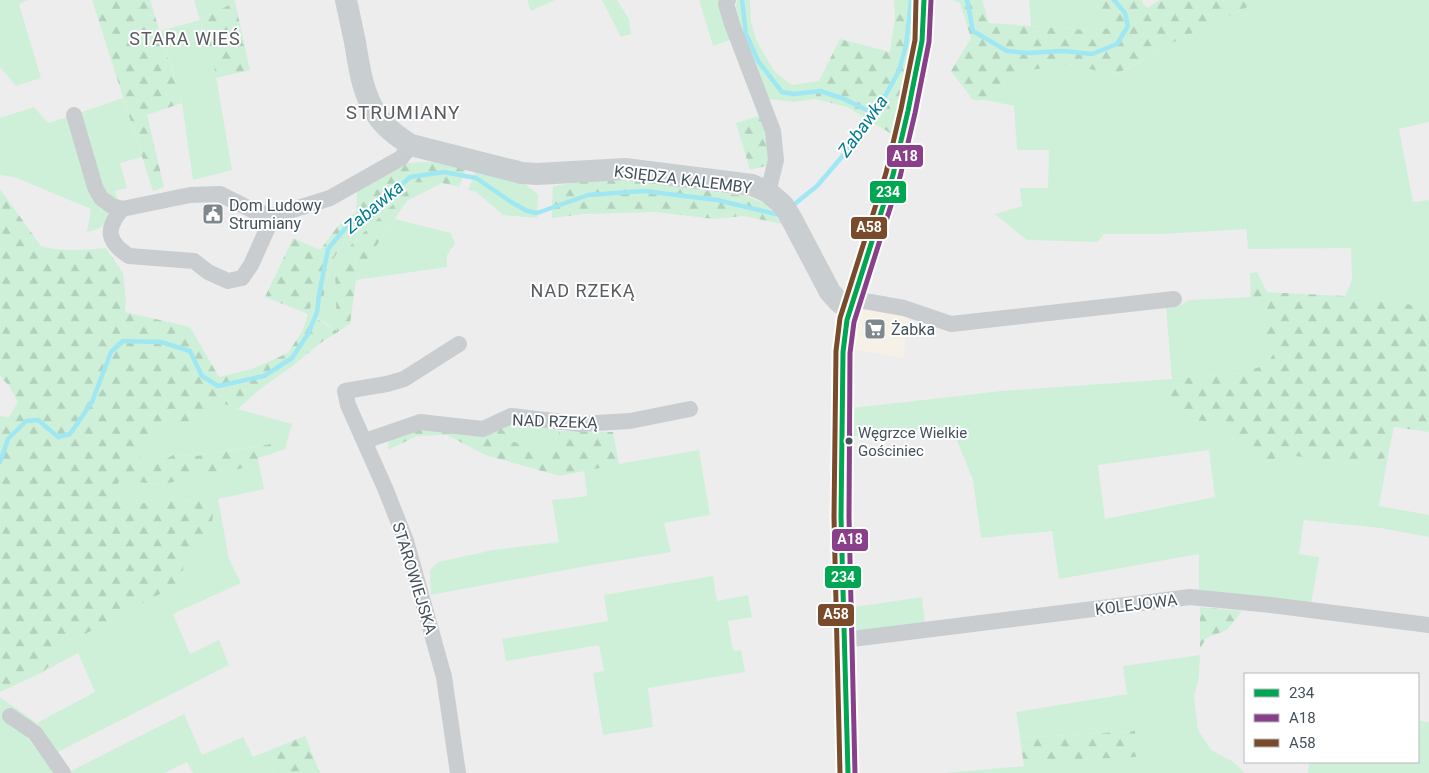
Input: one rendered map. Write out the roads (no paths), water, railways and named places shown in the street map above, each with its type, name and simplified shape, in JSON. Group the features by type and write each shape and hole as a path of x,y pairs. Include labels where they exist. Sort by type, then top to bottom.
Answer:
{"street":[{"name":"KSIĘDZA KALEMBY","path":"346,0 360,72 370,103 384,124 401,139 411,145 522,173 537,174 625,169 752,185 768,192 783,205 792,218 835,298 843,305 852,304"},
{"path":"728,0 726,4 732,24 773,131 776,160 768,192"},
{"path":"848,773 841,517 843,352 847,320 893,175 922,41 924,3"},
{"path":"74,114 95,187 101,198 112,206 122,209 190,195 220,194 254,211 273,216 330,198 401,158 411,145"},
{"path":"122,209 114,218 110,231 115,245 129,256 194,261 208,272 228,281 242,278 251,264 273,216"},
{"path":"852,304 904,308 951,324 1174,299"},
{"name":"STAROWIEJSKA","path":"458,773 444,677 406,542 386,488 348,405 345,391 387,384 404,379 459,344"},
{"name":"NAD RZEKĄ","path":"365,441 420,422 483,429 511,416 580,424 630,421 690,409"},
{"name":"KOLEJOWA","path":"844,640 1190,597 1272,605 1429,625"},
{"path":"10,716 35,733 63,773"}],"waterway":[{"path":"742,0 746,34 758,61 782,92 794,94 820,91 842,98 875,114"},
{"name":"Zabawka","path":"792,206 817,186 858,138 875,114 899,71 906,45 911,0"},
{"name":"Zabawka","path":"967,0 973,31 1007,51 1027,53 1063,51 1092,54 1117,44 1128,26 1125,13 1114,0"},
{"name":"Zabawka","path":"0,462 8,439 26,421 38,420 58,437 70,434 92,402 111,352 123,341 161,342 190,351 202,376 218,386 264,376 292,358 308,334 317,312 328,249 348,225 374,210 410,177 444,172 476,178 511,202 527,211 537,213 588,195 644,191 717,200 780,215"}],"place":[{"name":"Dom Ludowy Strumiany","path":"213,214"},
{"name":"Żabka","path":"875,329"},
{"name":"Węgrzce Wielkie Gościniec","path":"849,441"}],"district":[{"name":"STARA WIEŚ","path":"185,39"},
{"name":"STRUMIANY","path":"403,112"},
{"name":"NAD RZEKĄ","path":"583,291"}]}
